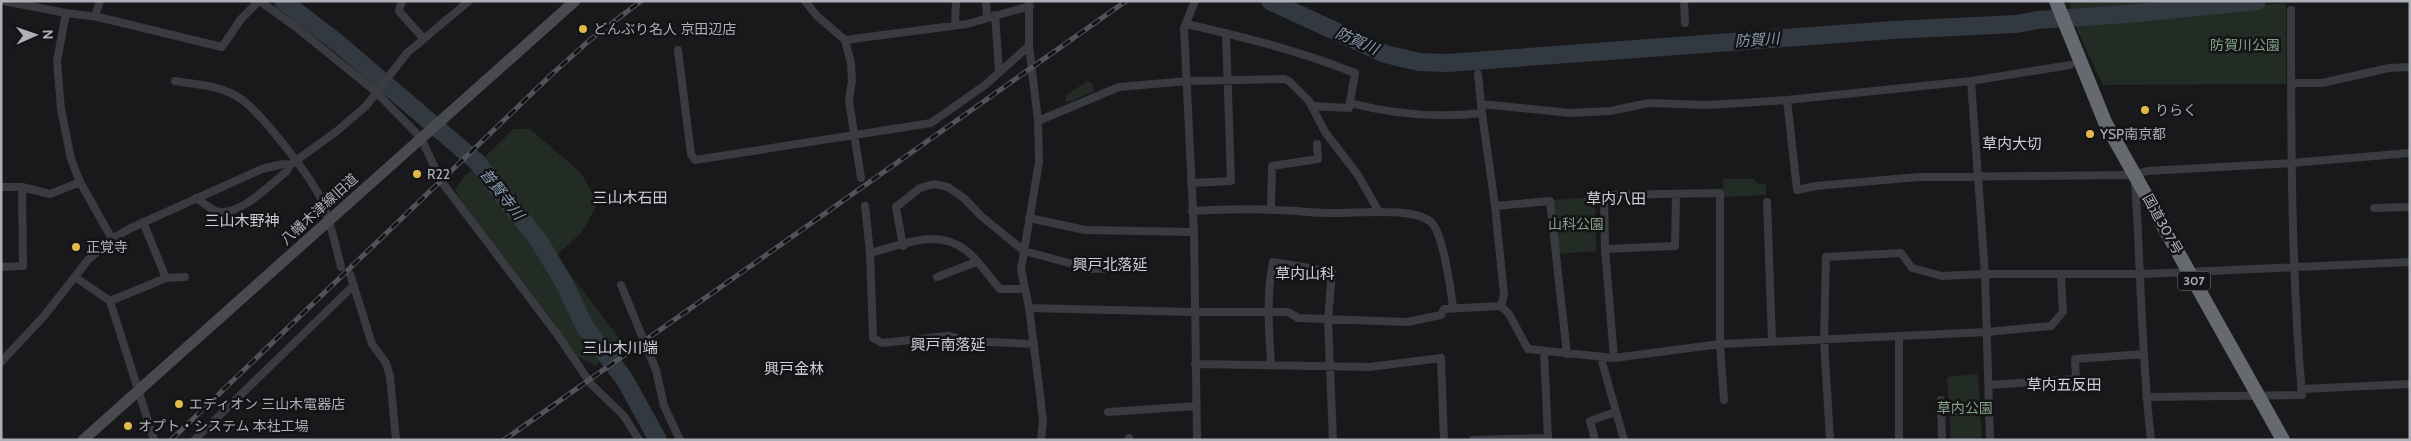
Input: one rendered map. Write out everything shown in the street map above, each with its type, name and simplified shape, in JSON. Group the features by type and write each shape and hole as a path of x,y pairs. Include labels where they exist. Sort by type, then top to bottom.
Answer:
{"highway":[{"name":"国道307号","path":"2056,1 2105,122 2283,440"}],"street":[{"path":"4,1 35,4 66,13 95,16 222,47 241,19 259,1 297,28 377,91 423,136 441,181 557,334 591,384 624,416 639,440"},
{"path":"95,16 100,1"},
{"path":"402,1 399,11 423,38"},
{"path":"196,198 213,210 221,212 238,208 260,193 287,171 293,163 338,131 366,106 390,74 423,38 469,1"},
{"name":"八幡木津線旧道","path":"82,440 575,1"},
{"path":"806,1 817,16 845,40 851,63 852,81 848,101 861,178"},
{"path":"955,25 956,1"},
{"path":"986,1 986,18"},
{"path":"1195,1 1184,28 1194,232 1196,440"},
{"path":"1684,1 1686,23"},
{"path":"845,40 955,25 986,18 1030,4 1029,46 1038,121 1039,162 1021,270 1034,344 1043,422 1041,440"},
{"path":"2146,397 2302,396 2294,267 2291,163 2292,10"},
{"path":"66,13 56,61 57,82 71,158 80,182 112,239"},
{"path":"995,15 999,71"},
{"path":"1186,24 1226,32 1306,54 1355,73 1348,108 1312,106"},
{"path":"1192,183 1231,181 1226,32"},
{"path":"678,50 690,154 695,160 931,123 985,85 1029,46"},
{"path":"1350,103 1376,110 1425,114 1460,115 1481,109 1570,113 1610,111 1649,103 1708,105 1787,100 1971,81 2070,65"},
{"path":"2291,83 2322,83 2388,68 2410,67"},
{"path":"1478,74 1504,295 1501,306"},
{"path":"1038,121 1119,87 1188,81 1284,79 1294,85 1312,106 1325,132 1358,175 1379,212"},
{"path":"175,81 213,86 241,98 264,121 293,163 315,186 328,221 341,267"},
{"path":"1971,81 1985,274 1990,440"},
{"path":"1787,100 1797,190 1816,186 1919,177 2135,175 2147,171 2291,163 2410,153"},
{"path":"1271,209 1272,166 1318,159 1317,144"},
{"path":"1,362 44,316 88,260 112,239 144,222 262,169 293,163"},
{"path":"2135,175 2142,274 2146,397 2150,440"},
{"path":"1,187 22,187 50,194 80,182"},
{"path":"903,246 896,207 920,188 934,184 948,187 965,199 981,216 1024,250 1091,269 1134,268"},
{"path":"1,267 23,266 22,187"},
{"path":"1614,358 1605,249 1604,195 1720,193 1720,344 1724,400"},
{"path":"1605,249 1676,246 1676,194"},
{"path":"1495,206 1550,201 1567,354"},
{"path":"1768,202 1772,342"},
{"path":"864,206 870,253 873,338 882,343 948,336 969,341 1034,344"},
{"path":"2374,208 2410,207"},
{"path":"1192,211 1271,209 1332,214 1395,212 1431,222 1435,228 1446,264 1453,307"},
{"path":"1029,218 1085,230 1194,232"},
{"path":"144,222 166,278"},
{"path":"870,253 903,246 924,239 939,238 952,241 968,252 1000,289 1025,289"},
{"path":"1830,440 1824,340 1826,257 1901,253 1912,268 1942,276 1985,274 2142,274 2410,262"},
{"path":"937,277 976,262"},
{"path":"1271,365 1268,284 1273,262 1332,272 1328,320 1332,440"},
{"path":"350,274 372,344 386,363 390,376 396,440"},
{"path":"1501,306 1508,314 1528,349 1614,358 1720,344 1899,337 2051,326 2063,312 2061,275"},
{"path":"75,277 110,301 154,440"},
{"path":"110,301 166,278 185,277"},
{"path":"194,440 354,285"},
{"path":"621,285 656,370 664,406 680,440"},
{"path":"1029,308 1288,312 1298,318 1407,322 1441,316 1444,309 1453,307 1501,306"},
{"path":"1899,337 1899,440"},
{"path":"1473,440 1548,438 1544,352"},
{"path":"1989,385 2076,379 2075,359 2144,354"},
{"path":"1195,364 1370,367 1441,358 1444,440"},
{"path":"1601,358 1624,440"},
{"path":"2302,389 2410,384"},
{"path":"1941,400 1942,440"},
{"path":"1108,412 1196,406"},
{"path":"1595,440 1590,421 1615,412"}],"green space":[{"name":"防賀川公園","path":"2069,1 2204,1 2073,13"},
{"name":"防賀川公園","path":"2286,3 2286,84 2103,85 2078,32 2076,21"},
{"path":"1087,81 1092,83 1094,91 1067,103 1065,100 1067,95"},
{"path":"514,129 530,129 581,173 598,203 582,232 556,256 620,339 596,366 574,355 553,321 484,237 455,190 463,178"},
{"path":"1723,179 1754,179 1758,184 1766,184 1766,195 1724,197"},
{"name":"山科公園","path":"1595,197 1596,251 1558,254 1553,200"},
{"name":"草内公園","path":"1978,374 1982,440 1951,440 1947,377"}],"waterway":[{"name":"普賢寺川","path":"283,1 339,44 477,162 539,241 563,281 585,327 625,380 658,440"},
{"name":"防賀川","path":"1270,1 1385,54 1419,62 1447,63 1893,30 2016,24 2037,20 2128,14 2257,1"}],"railway":[{"path":"171,440 551,75 591,39 641,1"},
{"path":"504,440 1126,1"}],"place":[{"name":"どんぶり名人 京田辺店","path":"583,29"},
{"name":"りらく","path":"2145,110"},
{"name":"YSP南京都","path":"2090,134"},
{"name":"R22","path":"417,174"},
{"name":"正覚寺","path":"76,247"},
{"name":"エディオン 三山木電器店","path":"179,404"},
{"name":"オプト・システム 本社工場","path":"128,426"}],"district":[{"name":"草内大切","path":"2012,144"},
{"name":"三山木石田","path":"630,198"},
{"name":"草内八田","path":"1616,199"},
{"name":"三山木野神","path":"242,221"},
{"name":"興戸北落延","path":"1110,265"},
{"name":"草内山科","path":"1305,274"},
{"name":"興戸南落延","path":"948,345"},
{"name":"三山木川端","path":"620,348"},
{"name":"興戸金林","path":"794,369"},
{"name":"草内五反田","path":"2064,385"}]}
